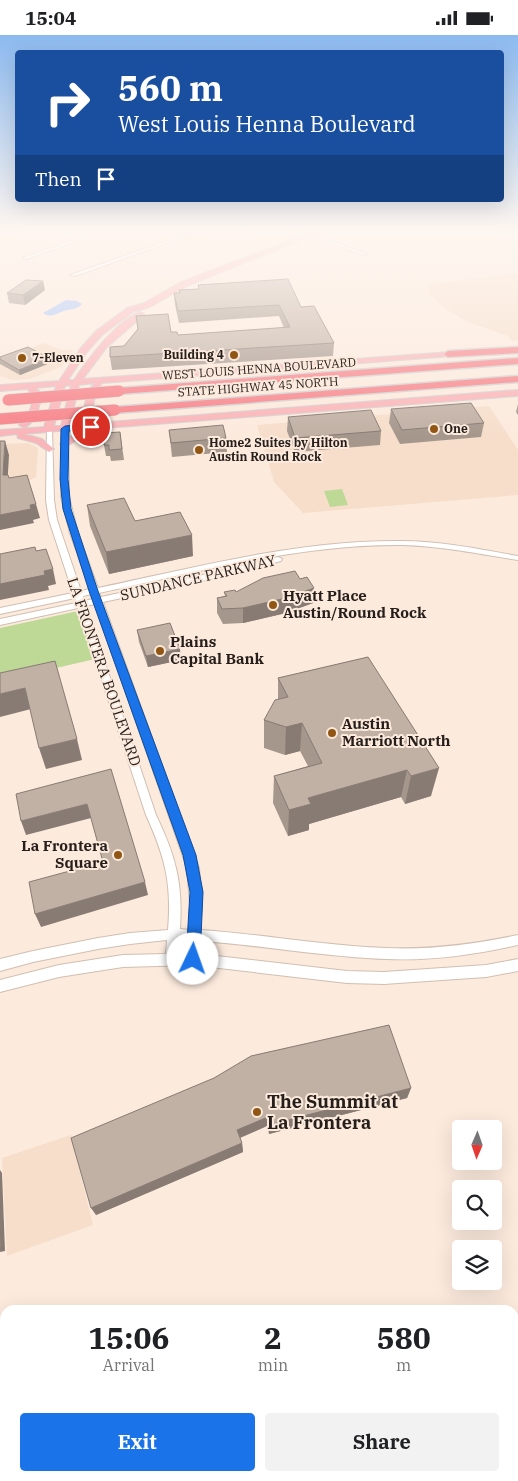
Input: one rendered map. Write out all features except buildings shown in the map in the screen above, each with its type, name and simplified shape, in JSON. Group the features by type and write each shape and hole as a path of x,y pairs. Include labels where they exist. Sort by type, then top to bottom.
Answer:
{"highway":[{"path":"448,354 518,348"},
{"name":"STATE HIGHWAY 45 NORTH","path":"3,400 518,361"},
{"name":"STATE HIGHWAY 45 NORTH","path":"0,419 518,379"}],"main road":[{"path":"147,305 155,300"},
{"name":"LA FRONTERA BOULEVARD","path":"48,430 61,384 82,351 96,337 130,310 147,305"},
{"name":"LA FRONTERA BOULEVARD","path":"65,429 74,385 90,360 109,339 142,313 147,305"},
{"path":"96,337 109,339"},
{"name":"WEST LOUIS HENNA BOULEVARD","path":"0,388 448,354"},
{"path":"107,425 92,421 86,417 92,391 100,384 113,380"},
{"path":"0,433 25,425 30,419 38,394 34,389 24,386"},
{"path":"0,433 518,393"},
{"path":"65,444 85,431 107,425"},
{"path":"0,433 35,440 49,449"}],"street":[{"name":"LA FRONTERA BOULEVARD","path":"65,429 64,479 67,509 96,596 189,855 196,892 193,959"},
{"name":"LA FRONTERA BOULEVARD","path":"48,430 51,511 151,815 171,864 175,901 172,960"},
{"name":"SUNDANCE PARKWAY","path":"0,611 216,575 332,546 401,543 464,548 518,558"},
{"name":"SUNDANCE PARKWAY","path":"0,622 80,599"},
{"path":"0,965 120,939 173,935 194,935 341,951 407,954 445,953 518,940"},
{"path":"0,986 59,971 123,961 193,959 347,977 384,978 486,971 518,965"}],"shaded area":[{"path":"436,300 518,300 518,340 512,341 508,336 468,322 444,308"},
{"path":"44,343 61,350 73,350 61,367 30,379 12,380 0,376 0,360"},
{"path":"489,406 518,450 518,495 303,513 274,482 257,425"},
{"path":"28,443 38,448 36,477 25,483 9,486 0,444"},
{"path":"71,1135 93,1225 7,1256 2,1158"}],"green space":[{"path":"342,489 348,505 330,507 324,491"},
{"path":"78,611 95,659 0,681 0,628"}],"water":[{"path":"65,300 77,301 82,304 75,309 52,315 43,313"}],"place":[{"name":"Building 4","path":"234,355"},
{"name":"7-Eleven","path":"22,358"},
{"name":"One","path":"434,429"},
{"name":"Home2 Suites by Hilton Austin Round Rock","path":"199,450"},
{"name":"Hyatt Place Austin/Round Rock","path":"273,605"},
{"name":"Plains Capital Bank","path":"160,651"},
{"name":"Austin Marriott North","path":"332,733"},
{"name":"La Frontera Square","path":"118,855"},
{"name":"The Summit at La Frontera","path":"257,1112"}],"route":[{"path":"91,427 65,429 64,479 67,509 94,591 193,868 196,904 193,959"}]}
